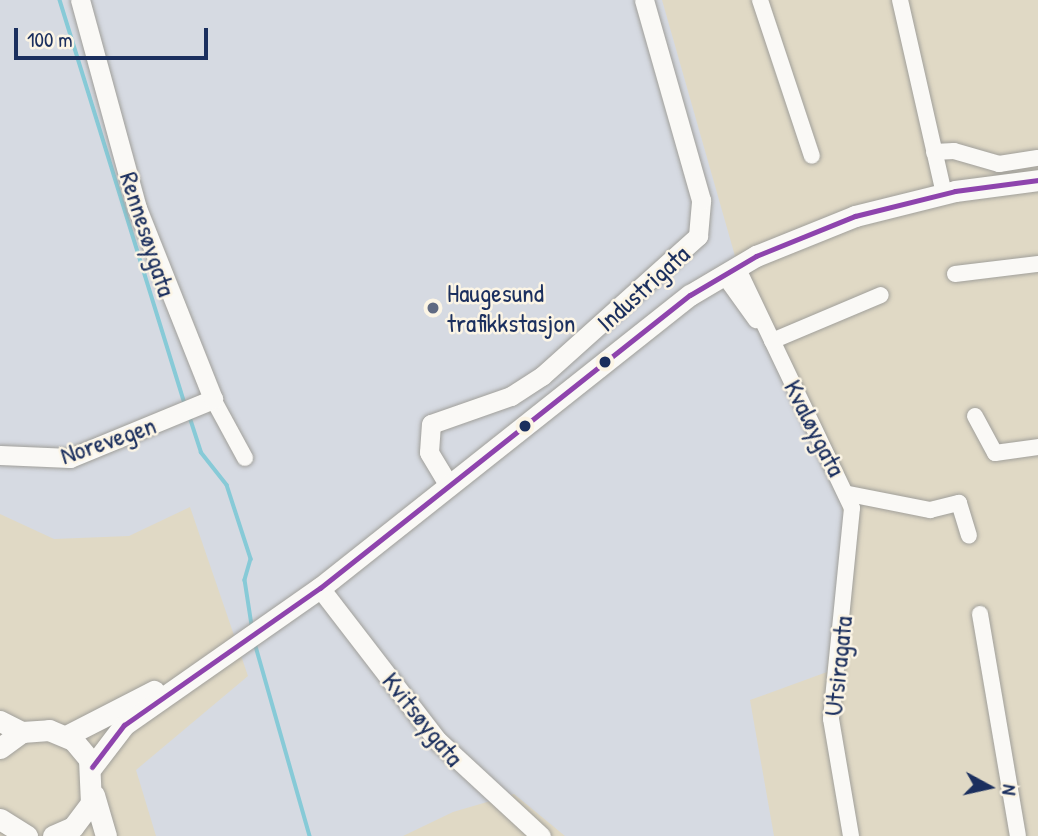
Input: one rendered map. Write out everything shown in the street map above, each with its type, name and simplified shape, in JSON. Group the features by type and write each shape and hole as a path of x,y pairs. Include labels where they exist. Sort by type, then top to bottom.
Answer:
{"main road":[{"path":"92,767 112,736 320,588 448,484 730,271 807,233 944,194 1038,180"},
{"path":"0,721 22,733 66,736 201,671"},
{"path":"0,748 22,733"},
{"path":"66,736 92,767 94,815 106,836"},
{"path":"55,836 81,820 94,793"}],"street":[{"name":"Rennesøygata","path":"80,0 137,208 213,399 244,458"},
{"name":"Industrigata","path":"448,484 429,452 431,425 511,396 541,376 698,236 701,200 643,0"},
{"path":"760,0 812,156"},
{"path":"900,0 944,194"},
{"path":"934,152 954,151 999,164 1038,159"},
{"path":"955,274 1038,264"},
{"name":"Kvaløygata","path":"730,271 772,341 810,428 849,494 930,510 959,503 970,536"},
{"path":"772,341 881,295"},
{"name":"Norevegen","path":"0,455 70,457 213,399"},
{"path":"975,416 995,453 1038,447"},
{"name":"Utsiragata","path":"849,494 852,549 831,719 851,836"},
{"name":"Kvitsøygata","path":"320,588 438,741 541,836"},
{"path":"980,614 1018,836"}],"shaded area":[{"path":"0,0 662,0 737,263 840,496 845,523 827,672 750,700 774,836 565,836 514,794 453,812 403,836 156,836 136,770 248,676 190,507 129,536 54,539 0,514"}],"waterway":[{"path":"60,0 185,404"},
{"path":"189,414 201,452 227,485 251,559 245,580 252,625"},
{"path":"255,643 310,836"}],"transit line":[{"path":"92,767 124,725 320,588 690,295 756,256 855,216 955,191 1038,180"}],"place":[{"name":"Haugesund trafikkstasjon","path":"433,308"}]}
